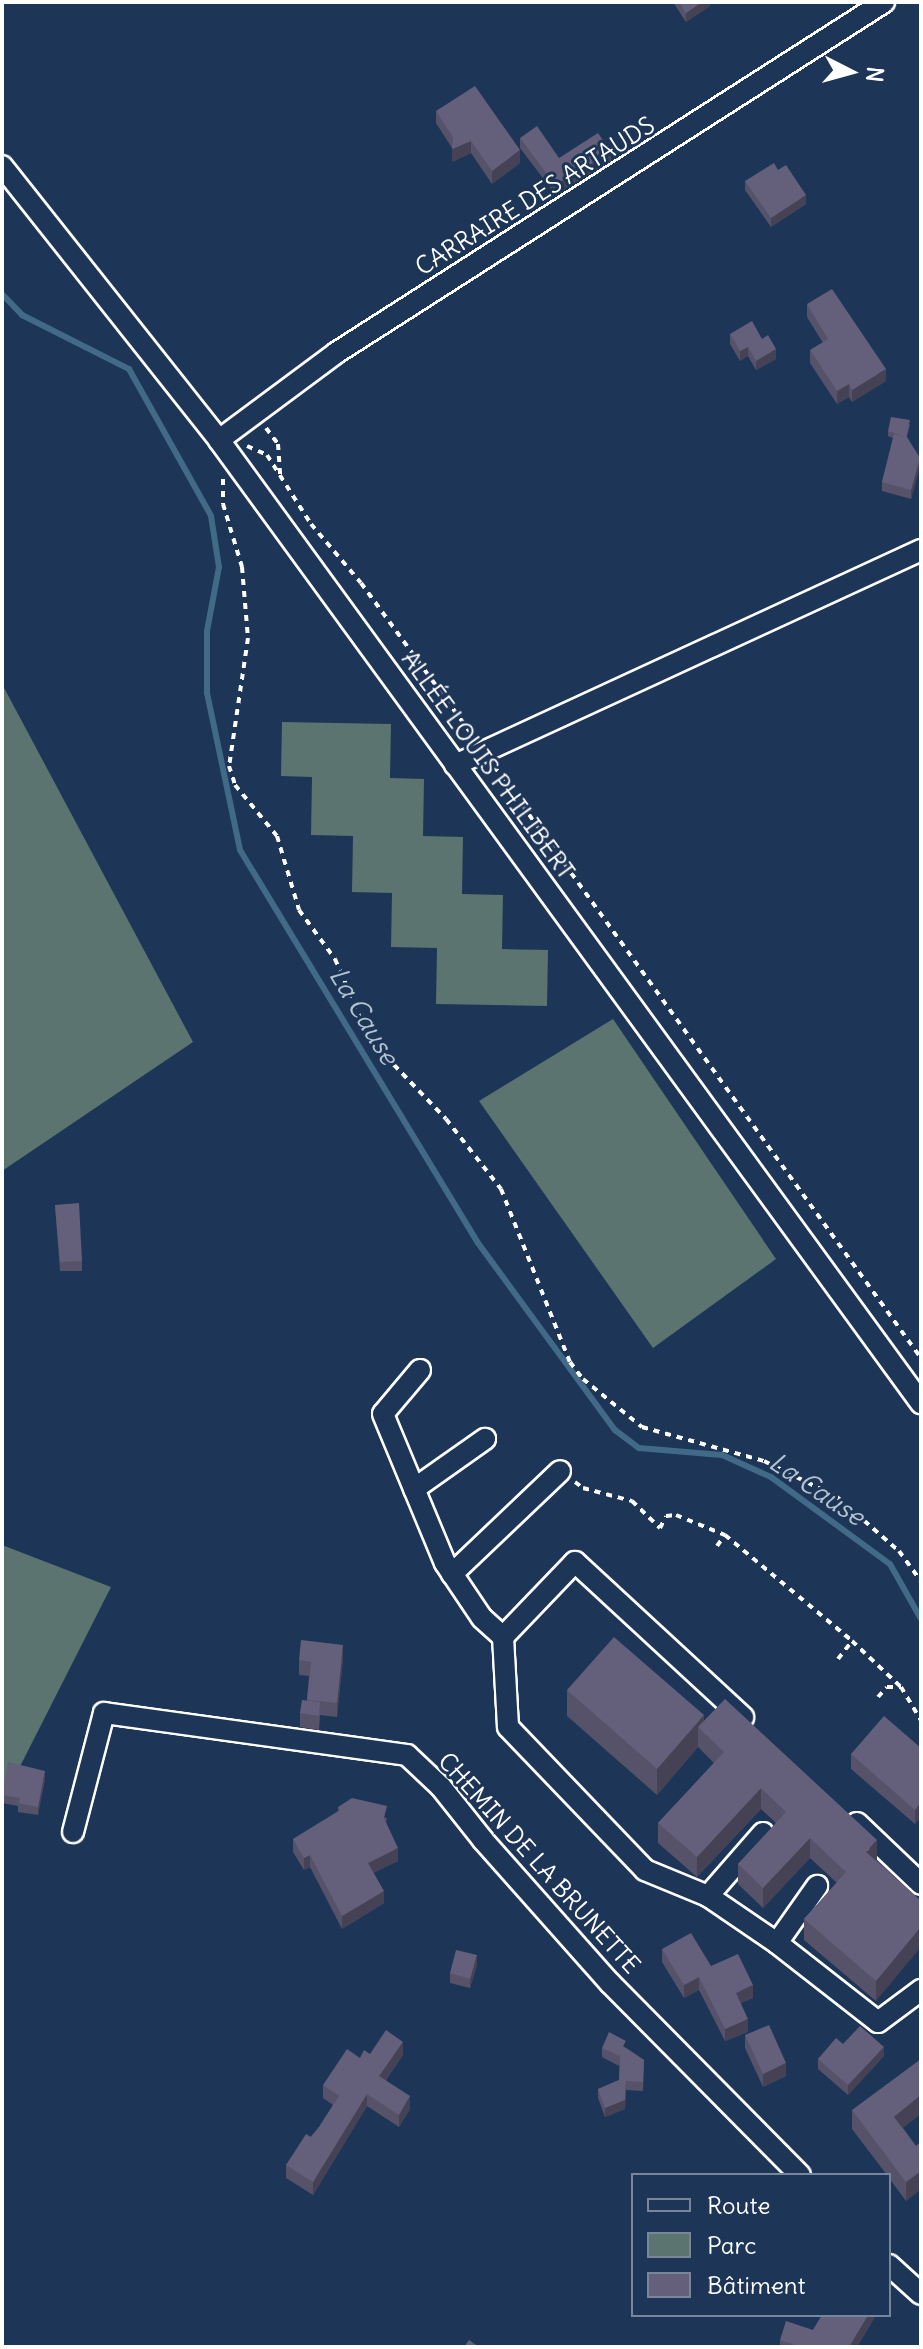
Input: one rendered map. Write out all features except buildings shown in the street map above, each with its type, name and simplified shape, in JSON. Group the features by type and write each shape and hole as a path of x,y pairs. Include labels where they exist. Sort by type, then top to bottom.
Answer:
{"street":[{"name":"CARRAIRE DES ARTAUDS","path":"225,436 301,376 884,2"},
{"name":"ALLÉE LOUIS PHILIBERT","path":"2,166 225,436 455,765 921,1403"},
{"path":"455,765 921,550"},
{"path":"420,1370 383,1414 452,1574 482,1618 503,1637 508,1727 645,1870 708,1896 777,1943 878,2022 921,1990"},
{"path":"414,1489 485,1439"},
{"path":"452,1574 560,1471"},
{"path":"503,1637 575,1562 757,1730"},
{"name":"CHEMIN DE LA BRUNETTE","path":"73,1832 104,1713 407,1755 441,1787 483,1840 610,1983 798,2173"},
{"path":"837,1804 921,1884"},
{"path":"708,1896 763,1833"},
{"path":"777,1943 817,1886"},
{"path":"891,2267 921,2294"}],"path":[{"path":"255,415 278,444 280,477"},
{"path":"225,436 262,450 311,524 361,583 921,1358"},
{"path":"221,467 223,504 242,567 248,638 229,766 235,785 277,836 299,910 335,959 369,1039 446,1119 501,1189 570,1362 583,1379 642,1427 764,1461 837,1497 899,1551 921,1581"},
{"path":"560,1471 583,1488 632,1501 660,1528 666,1516 676,1515 725,1535 852,1641 901,1687 921,1720"},
{"path":"717,1546 725,1535"},
{"path":"838,1659 852,1641"},
{"path":"878,1697 887,1687 901,1687"}],"green space":[{"path":"2,684 193,1042 2,1171"},
{"path":"282,722 391,724 390,778 424,779 423,836 463,837 462,894 503,895 502,949 548,950 547,1006 436,1004 437,948 391,947 392,893 352,892 353,836 311,835 312,777 281,776"},
{"path":"613,1019 776,1259 653,1348 479,1101"},
{"path":"2,1545 111,1587 2,1802"}],"waterway":[{"name":"La Cause","path":"2,294 22,315 129,369 211,516 219,567 207,631 207,693 240,850 478,1243 615,1430 639,1448 722,1455 771,1477 890,1564 921,1619"}]}
